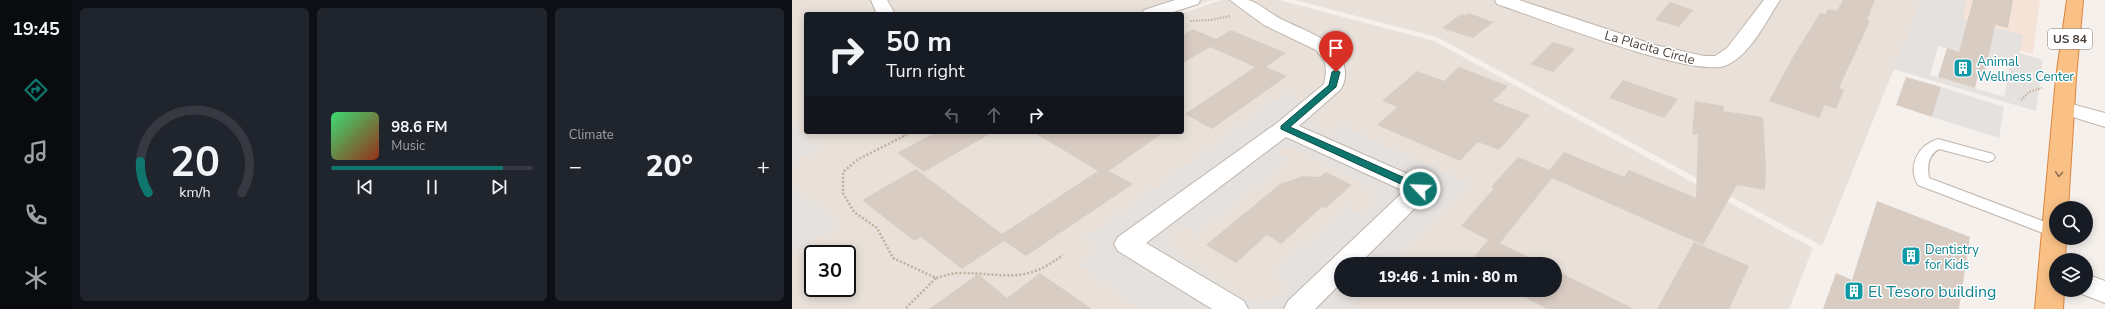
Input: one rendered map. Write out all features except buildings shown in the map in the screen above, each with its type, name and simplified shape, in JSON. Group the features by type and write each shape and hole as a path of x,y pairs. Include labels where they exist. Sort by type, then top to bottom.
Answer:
{"highway":[{"name":"US 84","path":"2057,201 2064,108 2075,0"},
{"name":"US 84","path":"2048,309 2050,297"}],"street":[{"path":"879,0 885,12"},
{"path":"1156,12 1192,0"},
{"name":"La Placita Circle","path":"1503,0 1680,58 1718,62 1731,55 1772,0"},
{"path":"1234,309 1127,244 1284,128 1333,86 1336,72 1334,62 1329,53 1322,46 1270,21 1236,7"},
{"path":"2064,108 2105,120"},
{"path":"1284,128 1420,189 1351,257"},
{"path":"1298,309 1334,273"},
{"path":"2093,288 2105,292"}],"lane":[{"path":"1988,157 1938,144 1930,146 1925,151 1920,170 1923,181 2049,214"}],"path":[{"path":"1186,21 1212,20 1236,7"},
{"path":"2021,100 2029,92 2042,88 2048,83"},
{"path":"907,134 857,160 843,172 843,193 854,212 877,228 893,258 936,278"},
{"path":"905,309 936,278 959,273 992,276 1026,275 1047,267 1063,255"}],"shaded area":[{"path":"792,0 1212,0 1179,12 804,12 804,134 1184,134 1184,13 1221,0 1279,0 1434,41 1813,248 1789,309 792,309"},
{"path":"1295,0 1922,0 1822,246 1437,37"},
{"path":"1922,0 1968,0 1963,17 1965,20 2023,35 2019,53 2043,60 2036,111 1893,69","holes":["1938,46 2010,66 2004,97 1930,75"]},
{"path":"1928,0 2040,0 2033,54 1918,24"},
{"path":"1941,87 2004,107 1999,138 1932,117"},
{"path":"1286,93 1320,112 1310,120 1318,132 1328,136 1340,125 1469,184 1400,257 1334,257 1334,297 1362,297 1351,309 1142,309 1080,265 1100,250 1086,239","holes":["1283,148 1301,150 1375,190 1377,203 1366,217 1348,207 1274,274 1292,286 1280,297 1262,303 1246,300 1169,248 1168,238 1172,229 1179,224 1196,233 1288,159 1272,151"]},
{"path":"792,124 822,148 792,163"},
{"path":"792,186 839,225 792,253"}],"place":[{"name":"Animal Wellness Center","path":"1963,68"},
{"name":"Dentistry for Kids","path":"1911,256"},
{"name":"El Tesoro building","path":"1854,291"}],"route":[{"path":"1336,72 1333,86 1284,128 1420,189"}]}
